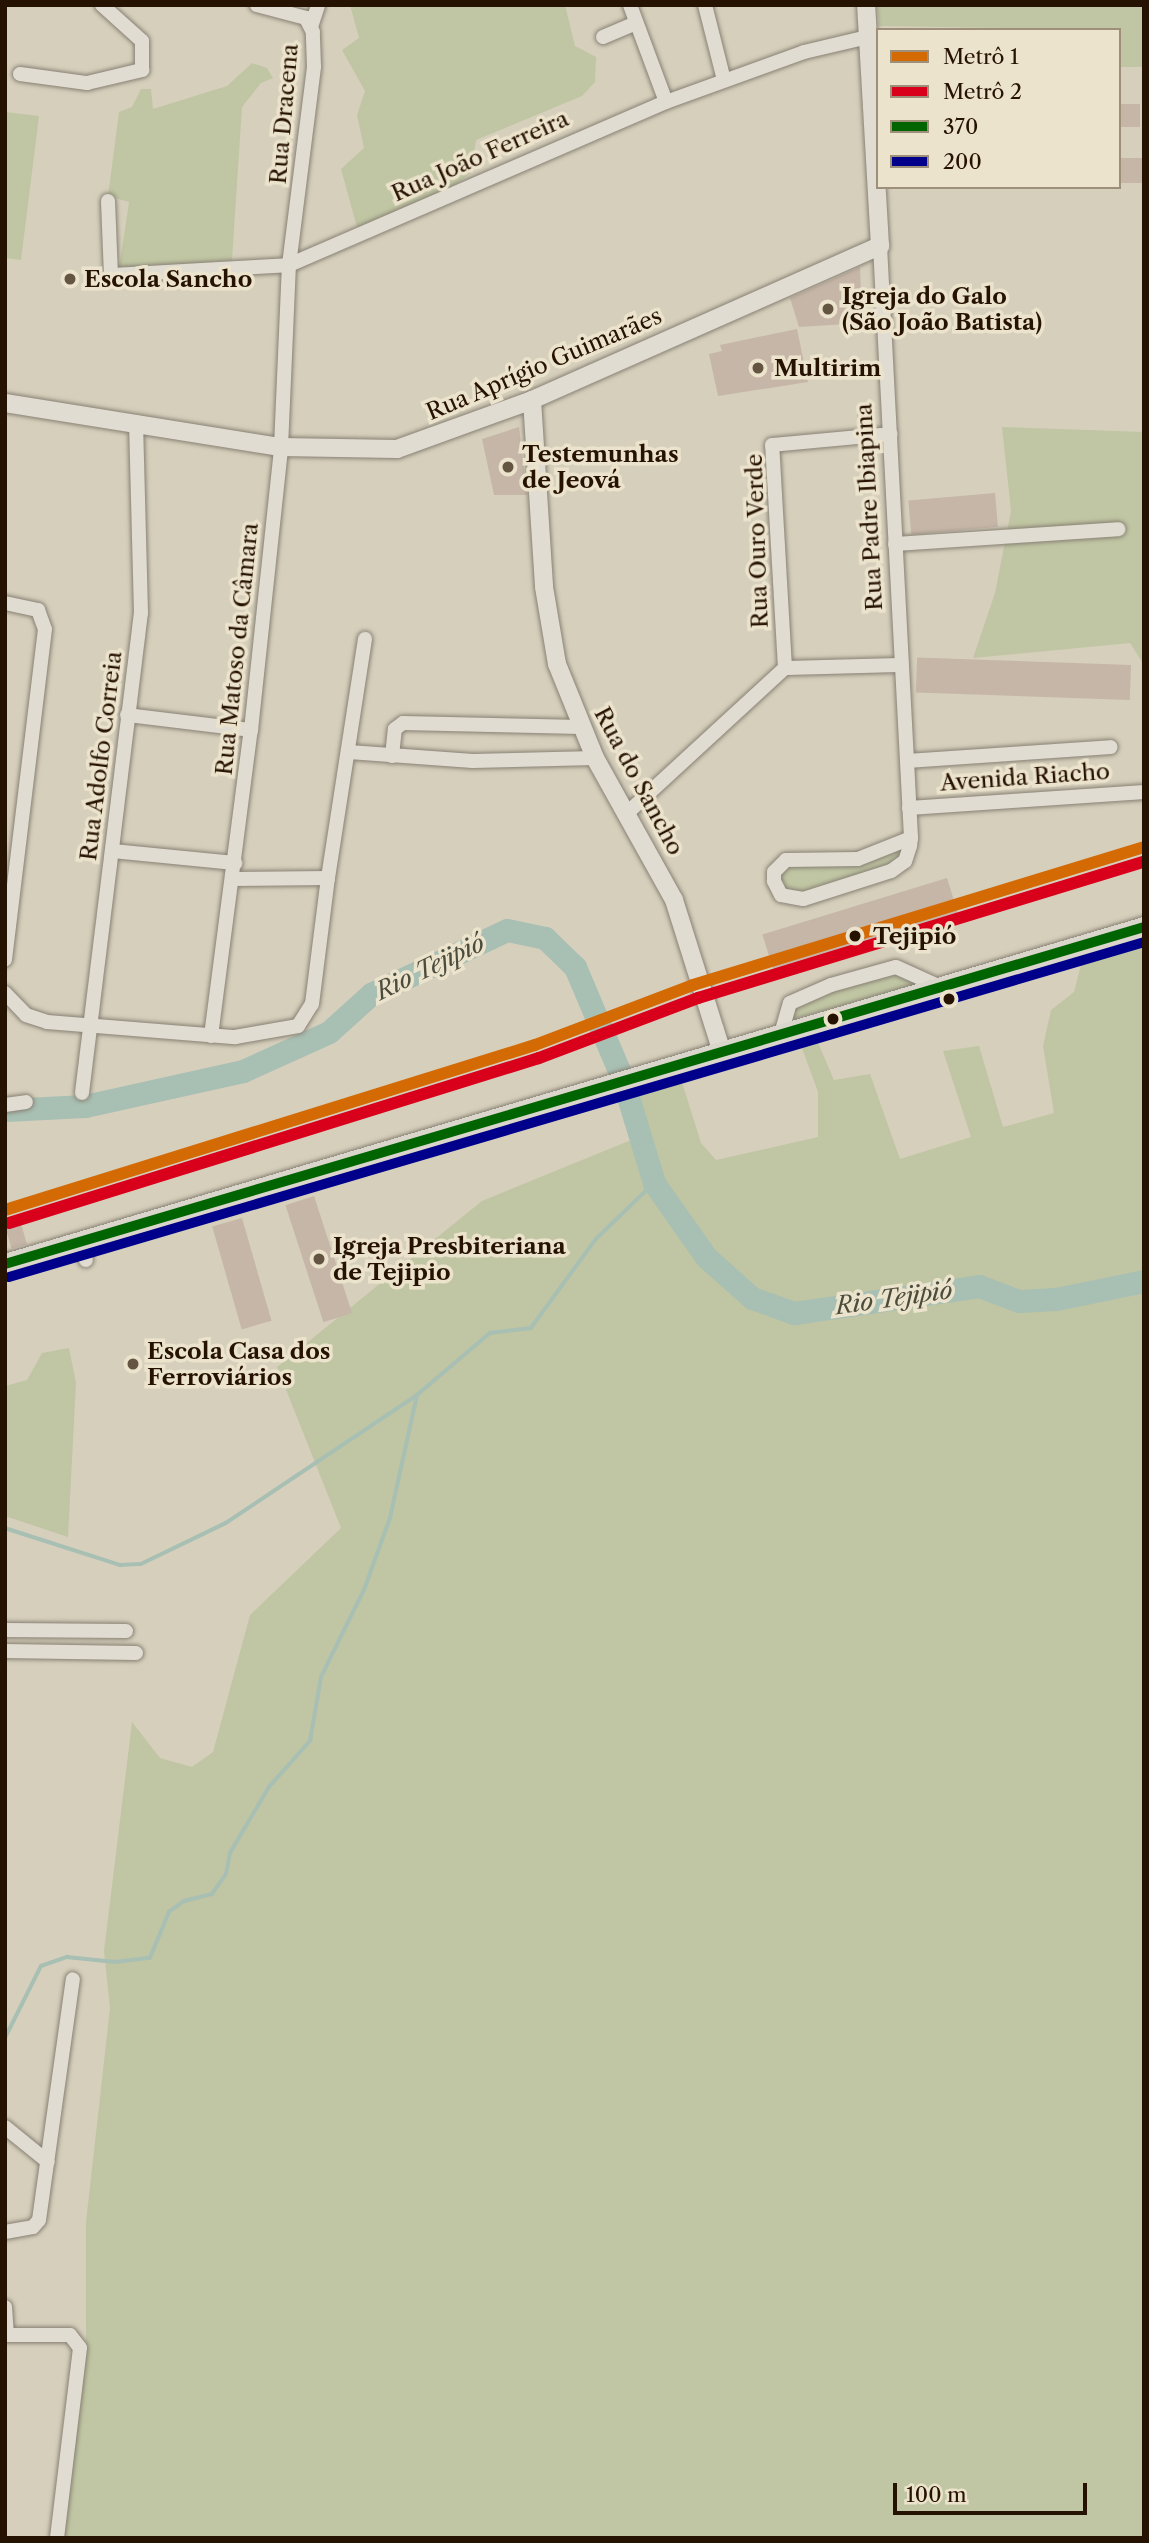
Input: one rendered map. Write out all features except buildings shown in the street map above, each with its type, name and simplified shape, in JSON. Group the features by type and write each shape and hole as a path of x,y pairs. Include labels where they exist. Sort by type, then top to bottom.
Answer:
{"main road":[{"path":"5,1264 83,1251 938,986 1144,927"}],"street":[{"path":"20,74 87,83 142,71 142,41 102,5"},
{"name":"Rua Dracena","path":"257,5 306,18 311,27 311,100 289,265"},
{"path":"311,27 318,5"},
{"path":"630,5 666,102"},
{"path":"705,5 724,80"},
{"name":"Rua Padre Ibiapina","path":"866,5 876,139"},
{"path":"603,37 636,23"},
{"name":"Rua João Ferreira","path":"108,201 107,268 116,276 289,265 666,102 724,80 869,37"},
{"name":"Rua Padre Ibiapina","path":"878,189 911,838"},
{"name":"Rua Aprígio Guimarães","path":"5,403 281,447 397,449 532,400 880,246"},
{"name":"Rua Matoso da Câmara","path":"211,1035 234,879 281,447 289,265"},
{"name":"Rua do Sancho","path":"532,400 551,645 595,758 674,900 722,1052"},
{"name":"Rua Adolfo Correia","path":"82,1093 143,577 136,422"},
{"name":"Rua Ouro Verde","path":"785,668 772,445 890,434"},
{"path":"895,544 1118,529"},
{"path":"5,603 38,610 45,629 5,960"},
{"path":"5,993 34,1018 92,1026 254,1037 305,1022 365,639"},
{"path":"625,815 785,668 901,665"},
{"path":"127,715 251,730"},
{"path":"392,756 395,729 403,723 581,727"},
{"path":"907,761 1111,747"},
{"path":"349,752 392,756 595,758"},
{"name":"Avenida Riacho","path":"909,808 1144,792"},
{"path":"911,838 909,855 898,866 842,888 788,899 774,881 774,872 786,860 858,859 911,838"},
{"path":"112,850 235,863"},
{"path":"234,879 328,878"},
{"path":"781,1034 794,999 831,985 896,967 938,986"},
{"path":"5,1105 26,1101"},
{"path":"5,1630 126,1630"},
{"path":"5,1651 136,1653"},
{"path":"5,2232 38,2224 73,1979"},
{"path":"5,2127 48,2162"},
{"path":"5,2307 6,2334 70,2335 80,2348 57,2538"}],"green space":[{"path":"350,5 565,5 575,46 596,57 595,82 582,96 476,140 471,173 448,190 358,231 341,169 364,148 357,115 365,91 342,50 359,38"},
{"path":"877,5 1144,5 1144,67 1121,67 1121,28 879,26"},
{"path":"252,63 267,68 273,78 261,83 242,107 232,260 119,269 129,202 108,196 119,112 132,107 141,89 151,89 153,109 227,86"},
{"path":"5,112 39,116 21,260 5,258"},
{"path":"1002,427 1144,432 1144,665 1130,643 973,658 995,593 1011,511"},
{"path":"912,841 909,856 803,901 779,892 779,864"},
{"path":"1144,945 1144,2538 58,2538 86,2348 86,2222 110,2008 104,1951 132,1722 160,1758 192,1767 213,1752 250,1615 341,1528 277,1367 482,1201 636,1138 639,1095 681,1079 701,1143 716,1160 818,1137 818,1092 799,1040 816,1038 834,1080 870,1074 900,1159 971,1137 943,1051 979,1046 1003,1127 1054,1113 1043,1046 1051,1010 1074,992 1082,961"},
{"path":"897,967 926,983 860,1008 830,1009 784,1021 788,1006"},
{"path":"69,1348 76,1383 68,1537 5,1516 5,1386 27,1380 42,1353"}],"waterway":[{"name":"Rio Tejipió","path":"5,1110 85,1106 243,1071 329,1032 371,994 507,930 545,938 575,967 623,1080 654,1183 706,1257 752,1298 794,1313 979,1286 1019,1301 1056,1299 1144,1281"},
{"path":"5,1528 120,1565 141,1564 226,1523 417,1395 490,1333 531,1328 596,1239 654,1183"},
{"path":"5,2038 41,1966 67,1957 115,1962 150,1958 169,1912 184,1901 212,1894 226,1874 230,1853 269,1787 310,1741 321,1677 364,1590 390,1518 417,1395"}],"metro line":[{"name":"1","path":"5,1210 535,1045 693,985 1144,847"},
{"name":"2","path":"9,1223 539,1058 698,998 1144,862"}],"transit line":[{"name":"370","path":"5,1264 1144,927"},
{"name":"200","path":"9,1277 1144,942"}],"place":[{"name":"Escola Sancho","path":"70,279"},
{"name":"Igreja do Galo (São João Batista)","path":"828,309"},
{"name":"Multirim","path":"758,368"},
{"name":"Testemunhas de Jeová","path":"508,467"},
{"name":"Tejipió","path":"855,936"},
{"name":"Igreja Presbiteriana de Tejipio","path":"319,1259"},
{"name":"Escola Casa dos Ferroviários","path":"133,1364"}]}
